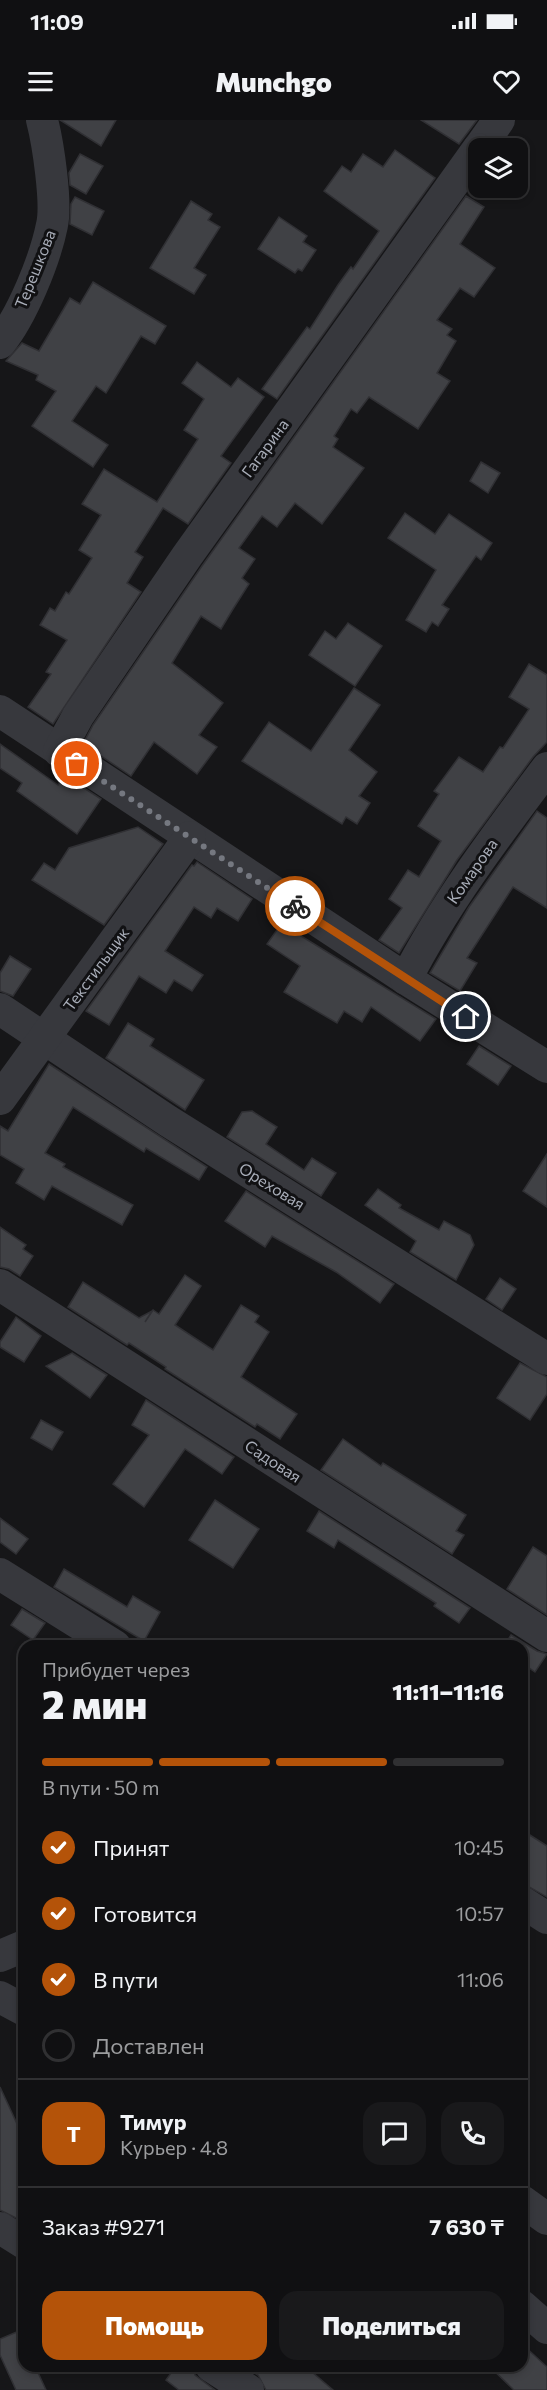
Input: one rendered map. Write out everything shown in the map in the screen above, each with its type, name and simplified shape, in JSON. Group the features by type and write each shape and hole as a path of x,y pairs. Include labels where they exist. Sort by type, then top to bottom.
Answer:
{"street":[{"name":"Терешкова","path":"0,343 21,306 53,224 42,120"},
{"name":"Гагарина","path":"487,138 499,120"},
{"name":"Гагарина","path":"59,751 78,717 187,556 468,164"},
{"path":"0,711 406,979 547,1067"},
{"name":"Комарова","path":"406,979 426,939 476,863 547,768"},
{"name":"Текстильщик","path":"0,1099 190,837"},
{"name":"Ореховая","path":"0,1009 249,1172 547,1359"},
{"name":"Садовая","path":"0,1285 547,1636"},
{"path":"0,1574 105,1640"},
{"path":"528,1906 547,1918"},
{"path":"0,1956 18,1948"},
{"path":"0,1997 18,2007"},
{"path":"528,2205 547,2219"},
{"path":"0,2228 18,2239"},
{"path":"528,2311 547,2328"},
{"path":"220,2372 248,2390"}],"building":[{"path":"60,120 116,120 101,146"},
{"path":"421,120 477,120 459,144"},
{"path":"395,150 435,178 277,399 262,389 307,327 310,329 338,285 351,267 353,269 379,231 324,191 342,166 351,172 363,154 383,167"},
{"path":"80,154 103,166 86,194 70,185 69,173"},
{"path":"466,196 484,207 460,244 495,268 474,297 460,288 437,320 452,329 447,335 456,341 437,373 450,381 418,429 369,397 357,413 351,409 334,436 338,439 333,447 364,468 322,524 295,503 277,527 262,516 239,548 255,559 242,578 249,584 221,629 201,616 172,663 223,703 199,735 217,747 197,774 154,742 131,776 83,744 93,725 202,566"},
{"path":"75,197 104,211 92,235 70,224 71,204"},
{"path":"191,201 212,214 208,220 220,227 194,268 206,275 194,294 150,268"},
{"path":"279,217 307,236 303,242 316,250 302,271 298,269 295,273 258,249"},
{"path":"93,282 166,326 155,344 141,336 106,393 96,386 72,421 108,445 93,467 32,426 56,391 36,380 38,375 6,361 22,343 39,351 70,298 80,304"},
{"path":"197,362 231,387 238,378 264,397 221,456 231,463 188,524 163,508 135,552 143,557 127,583 141,592 53,724 28,707 51,674 46,672 67,640 40,625 50,608 55,611 66,592 69,594 92,558 79,550 101,515 82,504 104,469 157,502 198,439 184,430 204,399 182,383"},
{"path":"481,462 500,473 488,493 470,481"},
{"path":"405,513 435,534 449,514 492,543 481,560 476,556 442,605 449,609 438,626 432,622 426,632 406,620 436,570 388,538"},
{"path":"348,623 382,646 355,686 309,655 325,631 336,639"},
{"path":"529,664 547,675 547,742 533,757 457,860 399,953 379,940 402,908 389,899 408,870 419,877 441,841 418,826 439,794 434,791 459,757 483,772 500,747 503,748 529,709 509,697"},
{"path":"354,688 380,705 349,750 377,772 359,796 370,803 357,824 346,817 342,824 242,761 269,722 311,751"},
{"path":"0,744 58,785 64,775 101,799 77,834 17,791 22,783 0,768"},
{"path":"537,811 547,818 547,908 513,887 467,958 477,963 460,991 430,973 469,907"},
{"path":"138,827 163,844 104,925 32,880 44,863 55,870 69,848"},
{"path":"197,862 252,899 238,921 217,908 211,918 194,907 165,951 203,975 192,991 174,980 166,993 139,976 109,1025 86,1011 192,865 194,866"},
{"path":"284,920 303,933 301,936 436,1019 420,1041 371,1007 362,1022 344,1011 337,1023 284,992 300,966 267,944"},
{"path":"10,956 31,969 13,996 0,991 0,973"},
{"path":"128,1023 154,1039 150,1046 204,1080 185,1110 106,1058"},
{"path":"479,1046 511,1066 498,1085 467,1064"},
{"path":"49,1064 207,1167 199,1180 146,1148 144,1152 73,1107 45,1153 65,1164 63,1167 133,1205 122,1225 52,1186 44,1200 16,1183 24,1169 0,1155 0,1126 8,1131"},
{"path":"252,1111 277,1127 266,1144 304,1170 312,1158 336,1173 321,1196 227,1137 242,1112"},
{"path":"547,1154 547,1207 523,1191"},
{"path":"378,1189 401,1205 399,1208 439,1230 444,1221 470,1235 474,1245 456,1280 410,1252 416,1241 365,1205"},
{"path":"246,1191 394,1284 380,1303 336,1272 272,1236 265,1247 225,1221"},
{"path":"0,1227 26,1245 23,1249 33,1256 20,1276 9,1269 0,1267"},
{"path":"185,1275 201,1286 175,1325 213,1350 241,1305 259,1316 255,1322 269,1332 241,1377 297,1414 280,1439 257,1424 255,1427 129,1343 127,1345 68,1307 83,1282 139,1318 152,1311 145,1322 153,1310 159,1314"},
{"path":"500,1278 516,1289 502,1310 486,1299"},
{"path":"16,1317 41,1336 24,1362 0,1347 0,1342"},
{"path":"72,1353 107,1375 90,1398 46,1366"},
{"path":"520,1363 547,1377 547,1394 530,1420 497,1398"},
{"path":"146,1400 234,1457 222,1474 185,1449 144,1507 113,1484 149,1435 132,1425"},
{"path":"41,1420 63,1432 52,1450 31,1438"},
{"path":"343,1439 381,1466 383,1463 466,1515 456,1531 464,1535 452,1554 321,1470"},
{"path":"215,1500 259,1529 233,1568 189,1540"},
{"path":"319,1511 470,1608 459,1623 434,1606 436,1603 338,1540 334,1548 307,1531"},
{"path":"0,1518 28,1539 16,1554 0,1542"},
{"path":"533,1547 547,1556 547,1615 507,1589"},
{"path":"64,1569 127,1607 133,1596 160,1612 145,1640 142,1640 54,1587"},
{"path":"22,1609 45,1623 33,1640 11,1625"},
{"path":"511,1635 519,1640 508,1640"},
{"path":"528,1645 547,1654 535,1672 528,1667"},
{"path":"528,1834 547,1846 547,1897 528,1886"},
{"path":"0,2087 18,2126 18,2219 0,2210"},
{"path":"18,2331 18,2372 38,2372 46,2390 16,2390 0,2355 0,2339"},
{"path":"528,2350 547,2367 547,2390 514,2390 495,2372 528,2372"},
{"path":"172,2372 194,2372 195,2375 215,2390 179,2390 166,2380"},
{"path":"253,2372 312,2372 333,2390 266,2390 258,2375"}],"way so far":[{"path":"77,764 295,906"}],"route":[{"path":"295,906 466,1017"}]}
